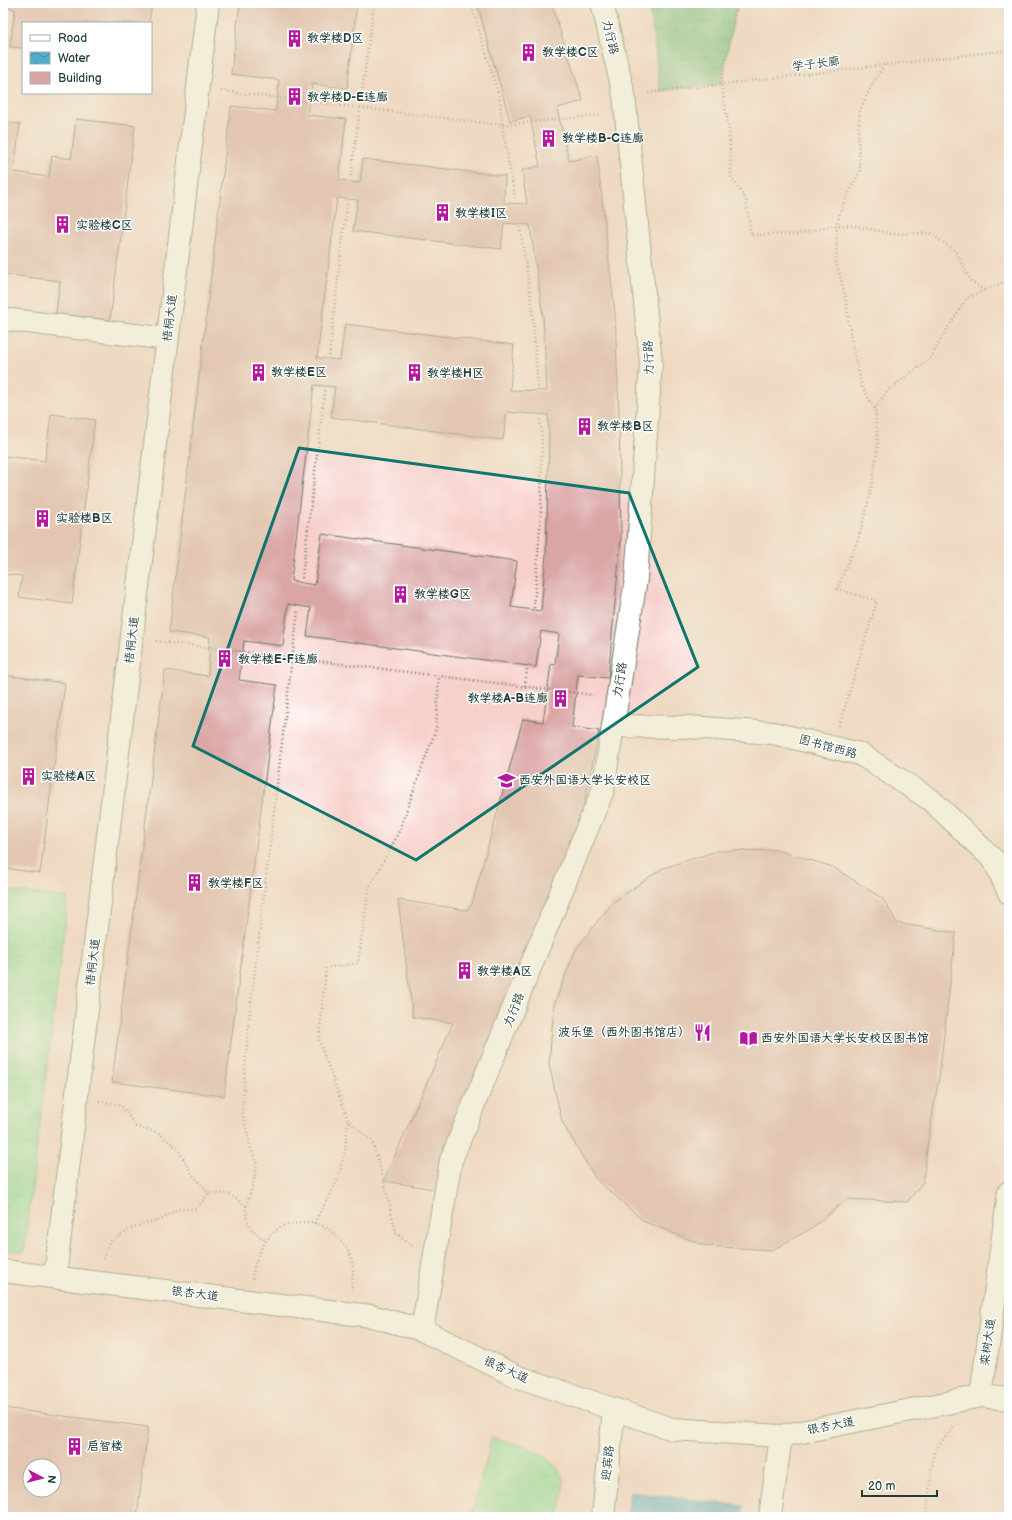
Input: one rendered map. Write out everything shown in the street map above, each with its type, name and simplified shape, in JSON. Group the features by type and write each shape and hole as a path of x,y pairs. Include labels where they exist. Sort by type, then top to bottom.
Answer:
{"street":[{"name":"梧桐大道","path":"55,1277 208,3"},
{"name":"力行路","path":"422,1330 451,1160 603,790 636,579 651,363 625,104 602,3"},
{"path":"3,319 168,339"},
{"path":"618,698 620,709 623,714 632,722 643,726"},
{"name":"图书馆西路","path":"613,726 689,727 773,733 860,754 931,800 994,860 1009,893"},
{"path":"609,756 619,736 631,729 643,726"},
{"name":"栾树大道","path":"981,1396 1009,1192"},
{"name":"银杏大道","path":"3,1271 371,1316 422,1330 516,1376 672,1429 780,1436 981,1396 1009,1400"},
{"name":"迎宾路","path":"603,1517 614,1409"},
{"path":"770,1517 780,1436"}],"path":[{"path":"350,176 374,3"},
{"path":"471,3 500,100 502,125 515,198"},
{"path":"737,3 721,84 729,128 731,176 746,200 751,235 797,234 837,225 855,226 893,234 930,233 955,251 971,281 985,291"},
{"name":"学子长廊","path":"198,88 502,125 625,104 721,84 1009,50"},
{"path":"832,747 877,601 838,589 859,537 872,486 878,445 875,409 862,387 852,345 844,295 836,262 837,225 841,208 860,171 858,139 860,110 884,65"},
{"path":"329,356 347,201"},
{"path":"520,227 532,306 538,389"},
{"path":"875,409 888,390 931,358 966,298 1009,280"},
{"path":"302,578 325,389"},
{"path":"534,608 541,514 542,434 540,418"},
{"path":"267,1241 256,1235 246,1217 246,1206 253,1185 257,1165 242,1112 248,1028 298,609"},
{"path":"132,639 618,698"},
{"path":"525,686 527,669"},
{"path":"314,1223 337,1182 345,1151 348,1120 319,1042 326,968 358,963 369,888 398,834 436,729 439,676"},
{"path":"77,1098 121,1105 136,1127 157,1132 177,1148 192,1174 208,1194"},
{"path":"348,1120 372,1141 384,1181 396,1233 433,1265"},
{"path":"208,1194 229,1194 246,1206"},
{"path":"94,1282 109,1242 134,1227 162,1219 177,1209 196,1209 208,1194"},
{"path":"249,1301 253,1267 260,1251 267,1241 282,1227 296,1223 314,1223 332,1231 344,1243 352,1260 352,1280"},
{"path":"926,1517 934,1451 958,1423"}],"highlighted area":[{"path":"299,448 629,493 698,667 416,860 193,746"}],"shaded area":[{"name":"西安外国语大学长安校区","path":"3,3 1009,3 1009,1517 3,1517"}],"green space":[{"path":"646,3 737,3 721,84 660,91 652,22"},
{"path":"3,890 68,898 24,1252 3,1250"},
{"path":"492,1437 534,1450 552,1462 563,1480 563,1492 559,1517 471,1517"}],"water":[{"path":"630,1492 743,1506 742,1517 626,1517"}],"building":[{"path":"3,3 152,3 149,22 22,22 22,48 10,47 15,9 3,8"},
{"path":"240,3 357,3 347,88 312,84 307,115 346,119 339,180 360,183 363,159 505,176 504,203 527,204 522,170 540,166 530,116 510,121 477,3 551,3 583,101 557,108 569,161 597,155 615,315 619,413 621,539 608,678 578,675 572,727 599,731 571,870 435,1189 384,1181 453,1023 413,1017 398,900 467,910 472,904 523,719 543,722 551,664 555,665 559,634 541,631 536,667 307,636 311,608 288,604 283,646 244,641 239,680 277,685 224,1096 112,1082 165,670 208,676 210,637 169,632 231,106 276,111 279,80 231,74","holes":["337,198 358,200 353,231 501,249 504,223 530,225 543,316 547,391 510,390 514,345 345,324 340,360 317,358","314,385 335,387 331,417 503,440 507,412 548,415 549,437 546,555 541,611 511,607 517,561 322,534 315,585 291,581"]},
{"name":"实验楼C区","path":"76,119 135,126 110,320 56,314 60,281 3,274 3,122 20,124 14,172 49,177 52,156 71,159"},
{"name":"实验楼B区","path":"51,414 95,420 72,604 19,597 22,576 3,574 3,456 45,461"},
{"name":"实验楼A区","path":"3,675 65,683 40,873 3,868"},
{"name":"西安外国语大学长安校区图书馆","path":"777,850 833,867 883,899 897,923 956,933 939,1077 928,1141 923,1182 907,1202 847,1199 812,1228 772,1250 706,1246 645,1222 596,1179 562,1122 549,1064 554,1005 576,949 612,903 661,869 717,851"},
{"name":"启智楼","path":"3,1408 148,1427 137,1517 3,1517"}],"place":[{"name":"教学楼D区","path":"294,38"},
{"name":"教学楼C区","path":"529,52"},
{"name":"教学楼D-E连廊","path":"294,97"},
{"name":"教学楼B-C连廊","path":"549,138"},
{"name":"教学楼I区","path":"442,213"},
{"name":"实验楼C区","path":"63,225"},
{"name":"教学楼E区","path":"258,372"},
{"name":"教学楼H区","path":"414,373"},
{"name":"教学楼B区","path":"584,426"},
{"name":"实验楼B区","path":"43,518"},
{"name":"教学楼G区","path":"401,594"},
{"name":"教学楼E-F连廊","path":"225,659"},
{"name":"教学楼A-B连廊","path":"561,698"},
{"name":"实验楼A区","path":"28,776"},
{"name":"西安外国语大学长安校区","path":"506,780"},
{"name":"教学楼F区","path":"195,883"},
{"name":"教学楼A区","path":"464,971"},
{"name":"波乐堡（西外图书馆店）","path":"703,1032"},
{"name":"西安外国语大学长安校区图书馆","path":"748,1038"},
{"name":"启智楼","path":"74,1446"}]}
